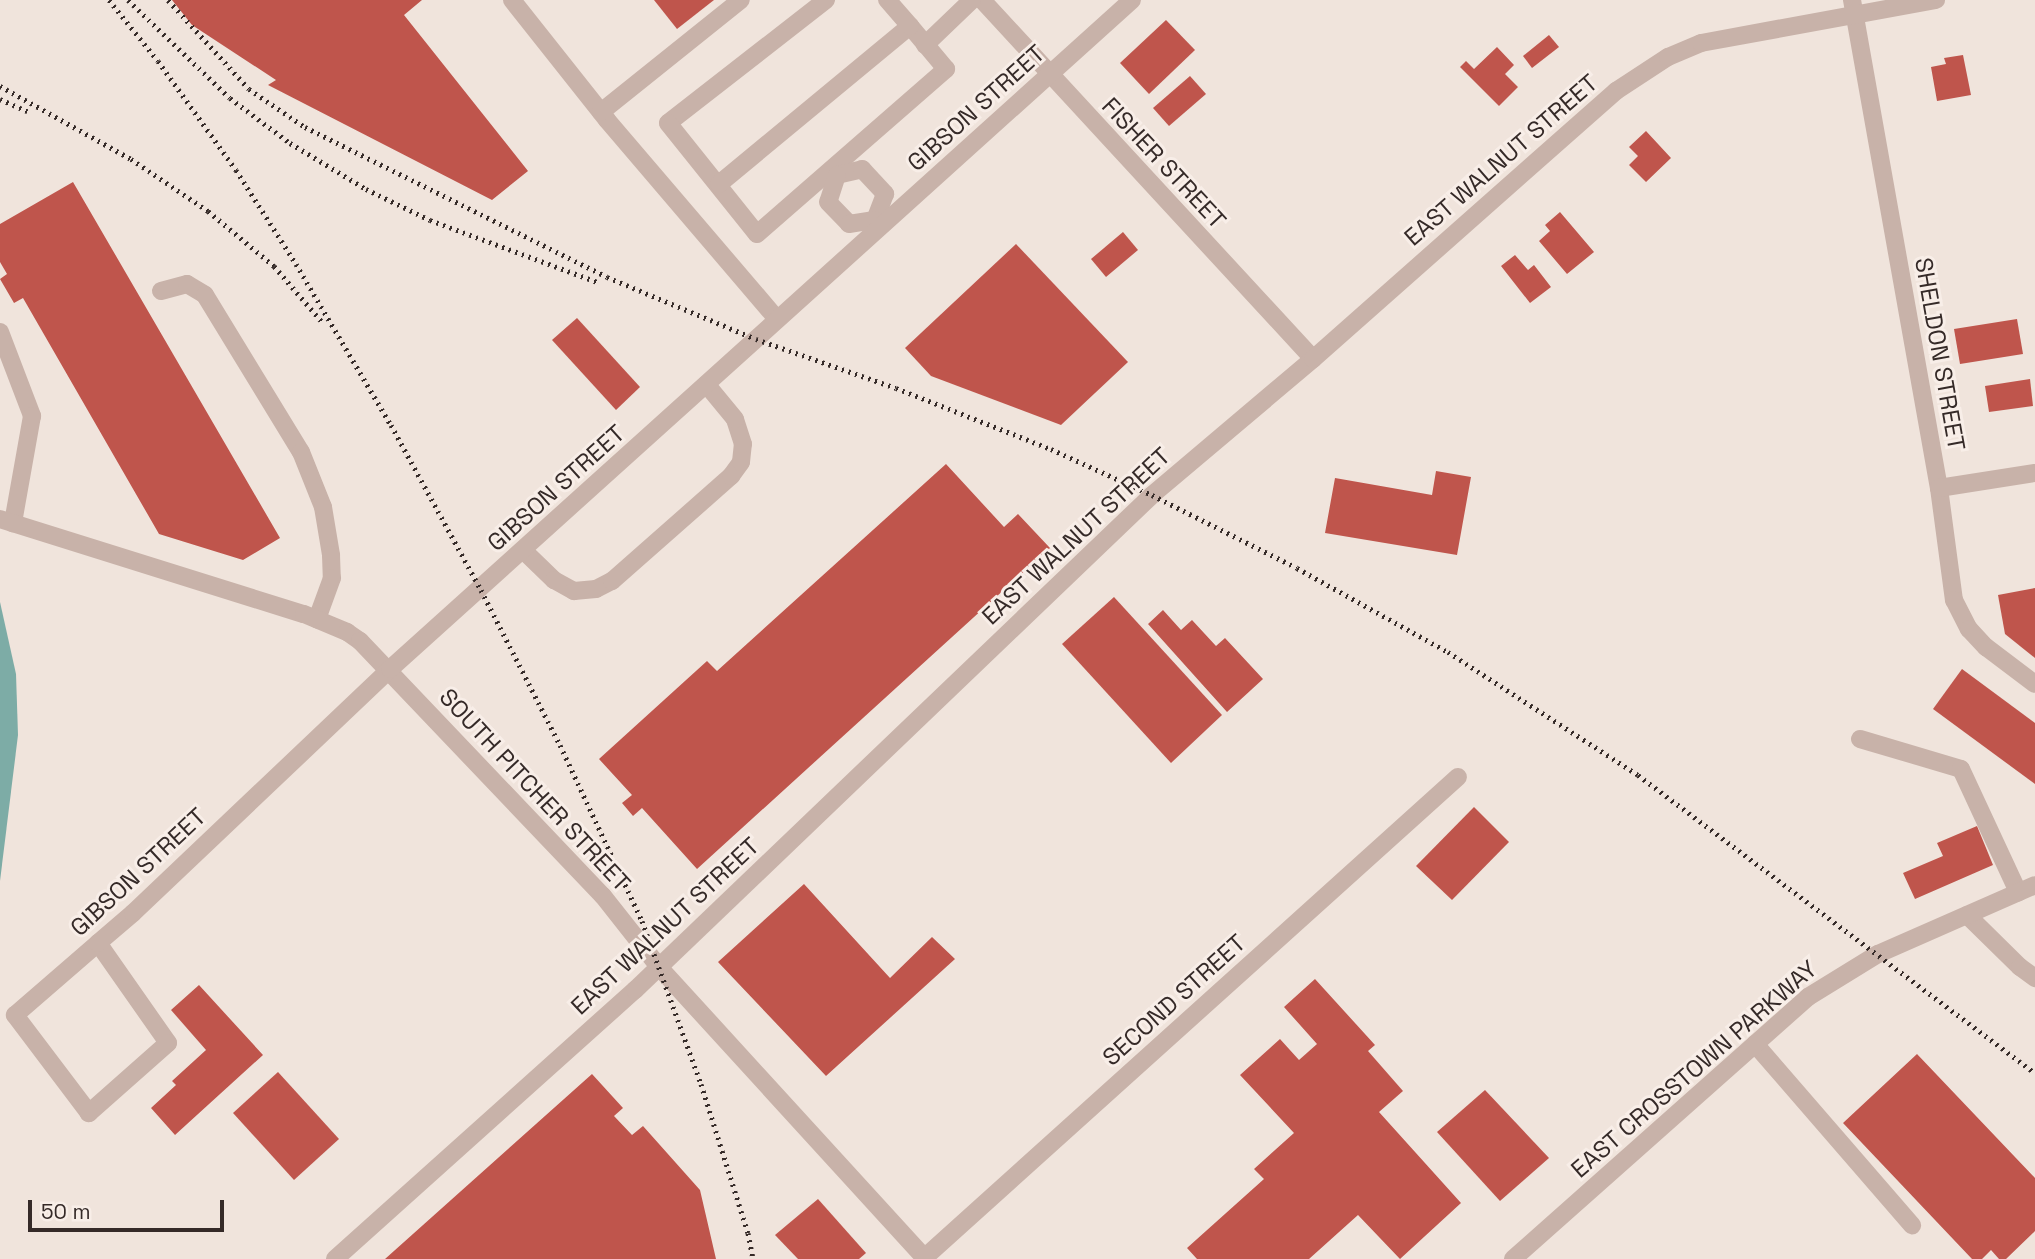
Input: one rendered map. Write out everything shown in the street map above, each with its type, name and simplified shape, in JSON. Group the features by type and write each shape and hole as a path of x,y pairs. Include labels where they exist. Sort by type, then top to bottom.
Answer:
{"street":[{"path":"512,0 601,112 777,319"},
{"path":"601,112 741,0"},
{"path":"826,0 668,123 757,234 834,172 946,69 887,0"},
{"path":"925,44 972,0"},
{"name":"FISHER STREET","path":"982,0 1049,76 1313,359"},
{"name":"GIBSON STREET","path":"98,943 168,1043 89,1113 15,1015 98,943 390,669 524,551 878,223 1049,76 1132,0"},
{"name":"EAST WALNUT STREET","path":"335,1259 659,967 1152,495 1313,359 1616,91 1644,71 1701,43 1853,7 1936,0"},
{"name":"SHELDON STREET","path":"1853,7 1939,488 1954,600 1969,629 1986,647 2035,684"},
{"path":"719,184 910,26"},
{"path":"862,169 885,194 878,223 849,224 828,202 834,172 862,169"},
{"path":"161,291 187,284 205,295 301,452 323,507 331,555 332,578 317,619"},
{"path":"0,332 32,416 6,521"},
{"path":"524,551 554,580 574,591 596,589 612,581 731,476 741,462 743,444 735,419 706,384"},
{"path":"1939,488 2035,473"},
{"name":"SOUTH PITCHER STREET","path":"6,521 317,619 347,632 390,669 603,896 659,967 924,1258"},
{"path":"1860,739 1961,769 2018,892"},
{"name":"SECOND STREET","path":"924,1258 1458,777"},
{"name":"EAST CROSSTOWN PARKWAY","path":"1513,1259 1808,996 1878,954 2035,885"},
{"path":"1967,915 2020,967 2035,978"},
{"path":"1755,1044 1912,1225"}],"water":[{"path":"0,602 16,674 18,735 0,881"}],"building":[{"path":"172,0 422,0 404,15 528,171 492,200 268,85 276,80 192,25"},
{"path":"654,0 714,0 677,29"},
{"path":"1166,20 1195,50 1149,94 1120,63"},
{"path":"1549,35 1559,47 1532,68 1523,56"},
{"path":"1497,47 1514,65 1505,74 1518,87 1499,106 1460,67 1466,61 1474,69"},
{"path":"1963,55 1971,95 1937,101 1931,67 1946,64 1944,58"},
{"path":"1190,76 1206,94 1169,126 1153,108"},
{"path":"1646,131 1671,158 1646,182 1629,165 1638,156 1629,147"},
{"path":"73,182 280,538 243,560 159,534 23,298 14,303 0,279 7,274 0,262 0,224"},
{"path":"1560,212 1594,252 1567,274 1539,241 1550,231 1545,225"},
{"path":"1123,232 1138,250 1106,277 1091,259"},
{"path":"1016,244 1128,362 1061,425 931,376 905,348"},
{"path":"1515,255 1528,270 1534,265 1551,287 1530,303 1501,266"},
{"path":"577,318 640,387 616,410 552,340"},
{"path":"2017,319 2023,354 1960,364 1954,329"},
{"path":"2030,379 2033,406 1989,412 1985,386"},
{"path":"946,464 1004,527 1018,514 1050,548 697,869 642,808 633,816 622,803 632,795 599,759 707,661 717,671"},
{"path":"1436,471 1471,477 1457,555 1325,533 1335,478 1432,495"},
{"path":"2035,588 2035,658 2005,634 1998,595"},
{"path":"1114,597 1222,715 1171,763 1062,644"},
{"path":"1163,610 1181,630 1192,620 1216,646 1225,638 1263,679 1227,712 1148,624"},
{"path":"1962,669 2035,723 2035,784 1933,709"},
{"path":"1474,807 1509,842 1452,900 1416,866"},
{"path":"1977,826 1993,865 1915,899 1903,873 1943,856 1937,843"},
{"path":"804,884 890,978 932,937 955,959 826,1076 718,962"},
{"path":"1315,979 1375,1045 1368,1051 1403,1091 1379,1112 1461,1203 1400,1259 1358,1215 1309,1259 1197,1259 1187,1248 1264,1179 1254,1169 1294,1133 1240,1075 1280,1039 1299,1060 1317,1044 1284,1007"},
{"path":"199,985 263,1055 175,1135 151,1108 176,1085 172,1081 206,1050 171,1010"},
{"path":"1917,1054 2035,1178 2035,1231 2006,1259 1999,1259 1991,1250 1982,1259 1972,1259 1843,1123"},
{"path":"278,1072 339,1139 294,1180 233,1113"},
{"path":"592,1074 623,1108 614,1116 632,1135 643,1126 700,1190 716,1259 385,1259"},
{"path":"1485,1090 1549,1158 1500,1201 1437,1132"},
{"path":"818,1199 866,1253 859,1259 798,1259 775,1235"}],"railway":[{"path":"109,0 158,61 236,170 296,264 391,425 481,590 560,745 642,921 701,1084 748,1233 753,1259"},
{"path":"128,0 230,98 290,143 366,189 430,220 600,283"},
{"path":"168,0 249,89 305,127 607,277 756,339 896,388 1051,449 1152,495 1297,568 1448,652 1638,775 2035,1073"},
{"path":"0,86 131,159 208,211 274,266 323,323"},
{"path":"0,99 27,111"}]}
